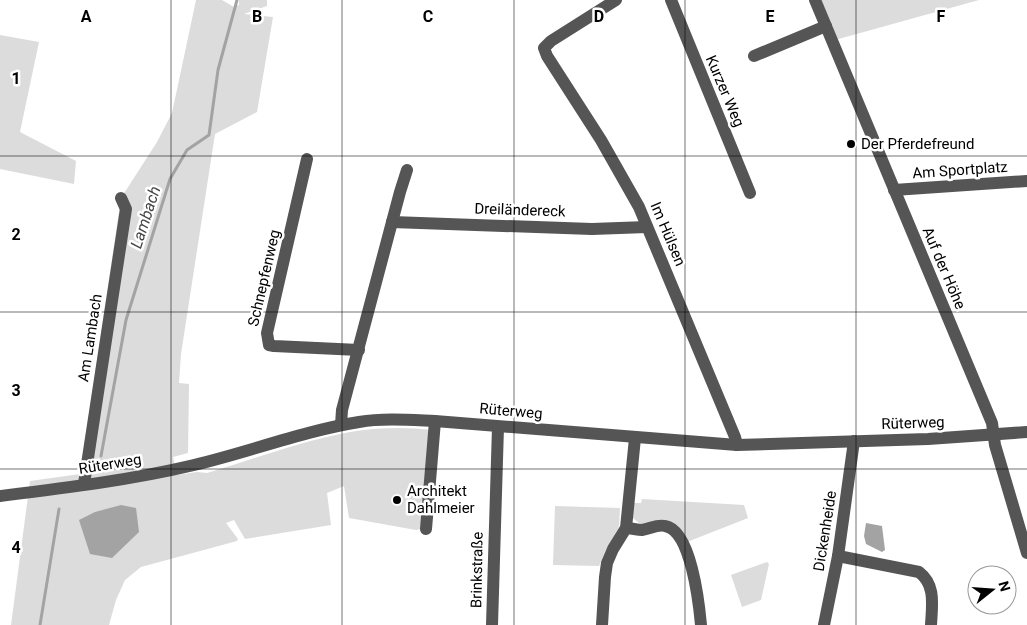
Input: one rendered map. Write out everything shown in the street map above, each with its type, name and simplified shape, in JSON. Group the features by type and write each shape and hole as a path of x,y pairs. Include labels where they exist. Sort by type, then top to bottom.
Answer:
{"street":[{"name":"Im Hülsen","path":"616,0 551,41 544,48 547,56 630,189 735,437 737,446"},
{"name":"Kurzer Weg","path":"671,0 750,193"},
{"name":"Auf der Höhe","path":"815,0 992,423 1008,491 1027,552"},
{"path":"754,56 826,26"},
{"name":"Schnepfenweg","path":"307,159 267,340 269,345 274,346 359,350"},
{"path":"341,425 342,410 407,170"},
{"name":"Am Sportplatz","path":"894,190 1027,181"},
{"name":"Am Lambach","path":"84,484 126,209 121,198"},
{"name":"Dreiländereck","path":"392,222 592,229 647,227"},
{"name":"Rüterweg","path":"0,496 171,471 361,421 396,419 435,421 737,446 1027,432"},
{"path":"426,529 435,421"},
{"name":"Brinkstraße","path":"492,625 498,426"},
{"path":"602,625 607,564 626,528 635,438"},
{"name":"Dickenheide","path":"824,625 838,556 854,441"},
{"path":"626,528 640,530 666,526 678,534 683,542 696,586 701,625"},
{"path":"838,556 919,572 927,579 932,595 931,625"}],"shaded area":[{"path":"196,0 222,0 234,7 239,5 239,0 267,0 267,6 244,14 273,17 257,112 215,134 181,354 179,383 189,384 188,453 173,457 177,475 197,472 207,473 296,445 350,432 392,428 433,430 421,529 416,530 349,518 344,486 327,493 331,525 245,539 234,520 226,523 238,539 237,541 141,567 125,580 116,600 109,625 11,625 30,481 80,474 121,198 157,142 172,113"},
{"path":"818,0 979,0 835,40"},
{"path":"0,35 39,42 20,132 76,161 74,184 0,169"},
{"path":"642,499 744,505 748,518 687,542 648,524 640,524 632,517 632,503 641,503"},
{"path":"121,505 136,508 139,532 112,558 90,554 79,520 95,512"},
{"path":"555,506 620,508 619,527 599,566 553,565"},
{"path":"866,523 882,526 885,550 882,552 866,544 864,536"},
{"path":"767,562 769,564 761,600 742,607 731,575"}],"waterway":[{"name":"Lambach","path":"101,456 126,320 170,179 187,150 209,135 218,70 237,0"},
{"name":"Lambach","path":"40,625 59,509"}],"place":[{"name":"Der Pferdefreund","path":"851,144"},
{"name":"Architekt Dahlmeier","path":"397,500"}]}
